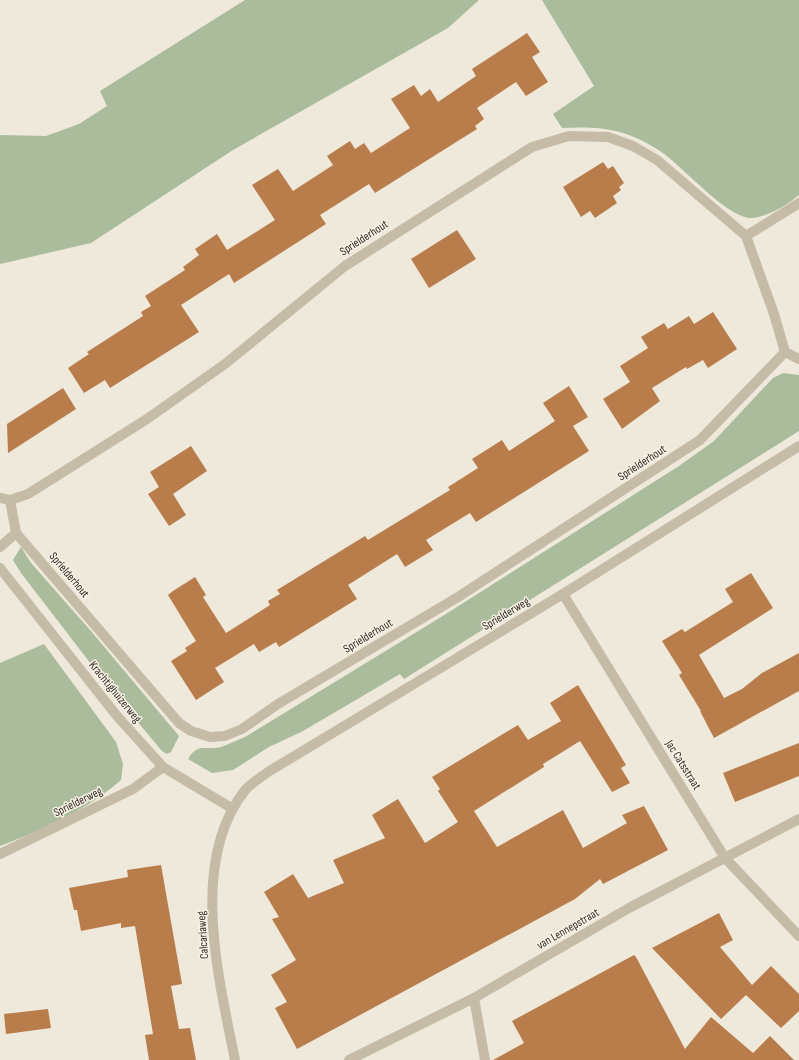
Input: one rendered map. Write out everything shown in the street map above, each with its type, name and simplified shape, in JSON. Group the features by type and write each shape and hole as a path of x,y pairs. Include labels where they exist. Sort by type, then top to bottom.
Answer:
{"street":[{"name":"Sprielderhout","path":"10,500 28,494 148,419 225,364 345,266 532,147 569,136 608,137 632,146 657,160 746,236 774,314 785,352 700,440 458,597 278,704 242,729 225,736 210,736 191,731 179,723 16,533"},
{"path":"746,236 799,203"},
{"path":"785,352 799,359"},
{"name":"Sprielderweg","path":"232,809 247,788 268,772 563,594 799,446"},
{"path":"0,498 10,500 16,533 0,547"},
{"name":"Krachtighuizerweg","path":"0,568 117,716 163,767 232,809"},
{"name":"Jac Catsstraat","path":"563,594 725,858 799,936"},
{"name":"Sprielderweg","path":"0,854 133,789 163,767"},
{"name":"Calcariaweg","path":"232,809 221,838 214,870 214,920 219,976 235,1060"},
{"name":"van Lennepstraat","path":"349,1060 474,998 629,908 799,819"},
{"path":"474,998 485,1060"}],"green space":[{"path":"245,0 479,0 448,28 233,150 91,243 0,264 0,135 46,136 79,124 107,106 100,91"},
{"path":"542,0 799,0 799,195 789,203 765,215 753,218 743,216 718,201 660,151 636,138 613,130 562,128 553,114 594,86"},
{"path":"783,373 799,375 799,431 404,679 400,674 303,731 269,747 233,770 212,773 188,759 195,751 199,749 221,747 245,737 446,614 679,466 714,441 773,378"},
{"path":"21,547 31,563 90,630 179,736 171,752 167,754 162,751 111,690 21,573 13,560"},
{"path":"44,644 116,742 123,764 121,780 94,801 79,810 48,826 0,846 0,663"}],"building":[{"path":"527,33 540,52 532,57 548,82 526,96 516,82 477,108 484,119 475,126 477,129 375,193 369,184 320,215 326,224 234,283 229,274 181,305 199,332 110,388 105,380 84,393 68,368 89,354 87,352 143,316 141,312 151,306 145,296 185,270 183,267 199,255 195,249 217,234 227,250 275,220 252,185 278,169 293,191 333,165 327,156 350,141 355,149 364,143 371,153 410,128 391,99 414,85 421,96 430,89 438,102 476,76 472,69"},
{"path":"603,162 608,169 613,166 624,183 619,187 621,190 613,196 617,203 595,218 590,211 581,217 563,187"},
{"path":"457,230 476,259 429,288 411,259"},
{"path":"713,312 737,349 708,368 703,360 687,369 686,367 652,388 660,401 622,429 603,399 630,382 620,366 648,348 641,337 664,323 668,329 689,316 694,324"},
{"path":"569,386 588,417 573,426 589,451 476,522 470,513 426,540 433,550 405,567 397,554 348,585 357,599 279,647 276,642 259,652 254,644 215,668 224,682 196,700 171,661 187,651 185,648 196,641 168,595 195,577 206,595 203,597 226,633 270,605 268,601 280,594 277,590 365,536 368,540 450,490 448,487 478,468 472,459 502,440 509,451 555,421 543,403"},
{"path":"63,388 76,409 8,453 7,424"},
{"path":"191,446 207,471 173,494 186,515 169,526 148,494 159,487 150,472"},
{"path":"751,573 773,608 699,655 724,698 742,689 762,673 799,653 799,691 714,738 701,711 679,675 682,673 662,641 682,629 685,632 733,602 725,589"},
{"path":"578,685 626,765 621,768 630,783 612,792 580,741 543,764 544,767 474,811 497,847 563,810 583,848 627,823 622,815 644,806 668,850 603,884 600,879 575,899 297,1049 275,1008 287,1002 271,975 296,960 272,919 279,917 264,892 293,874 308,898 344,883 333,860 385,838 372,815 398,799 425,843 458,822 438,791 440,789 432,777 518,725 528,740 561,721 550,703"},
{"path":"799,743 799,776 735,802 723,773"},
{"path":"161,865 182,984 171,986 179,1029 190,1028 196,1060 149,1060 145,1035 153,1034 135,926 121,928 121,923 81,931 77,910 74,910 69,888 128,877 127,870"},
{"path":"719,913 733,940 720,947 752,985 771,966 799,994 799,1011 781,1028 746,995 721,1019 652,948"},
{"path":"634,955 685,1049 711,1017 753,1053 770,1036 794,1060 493,1060 524,1043 512,1021"},
{"path":"48,1009 51,1028 6,1034 4,1014"}]}
